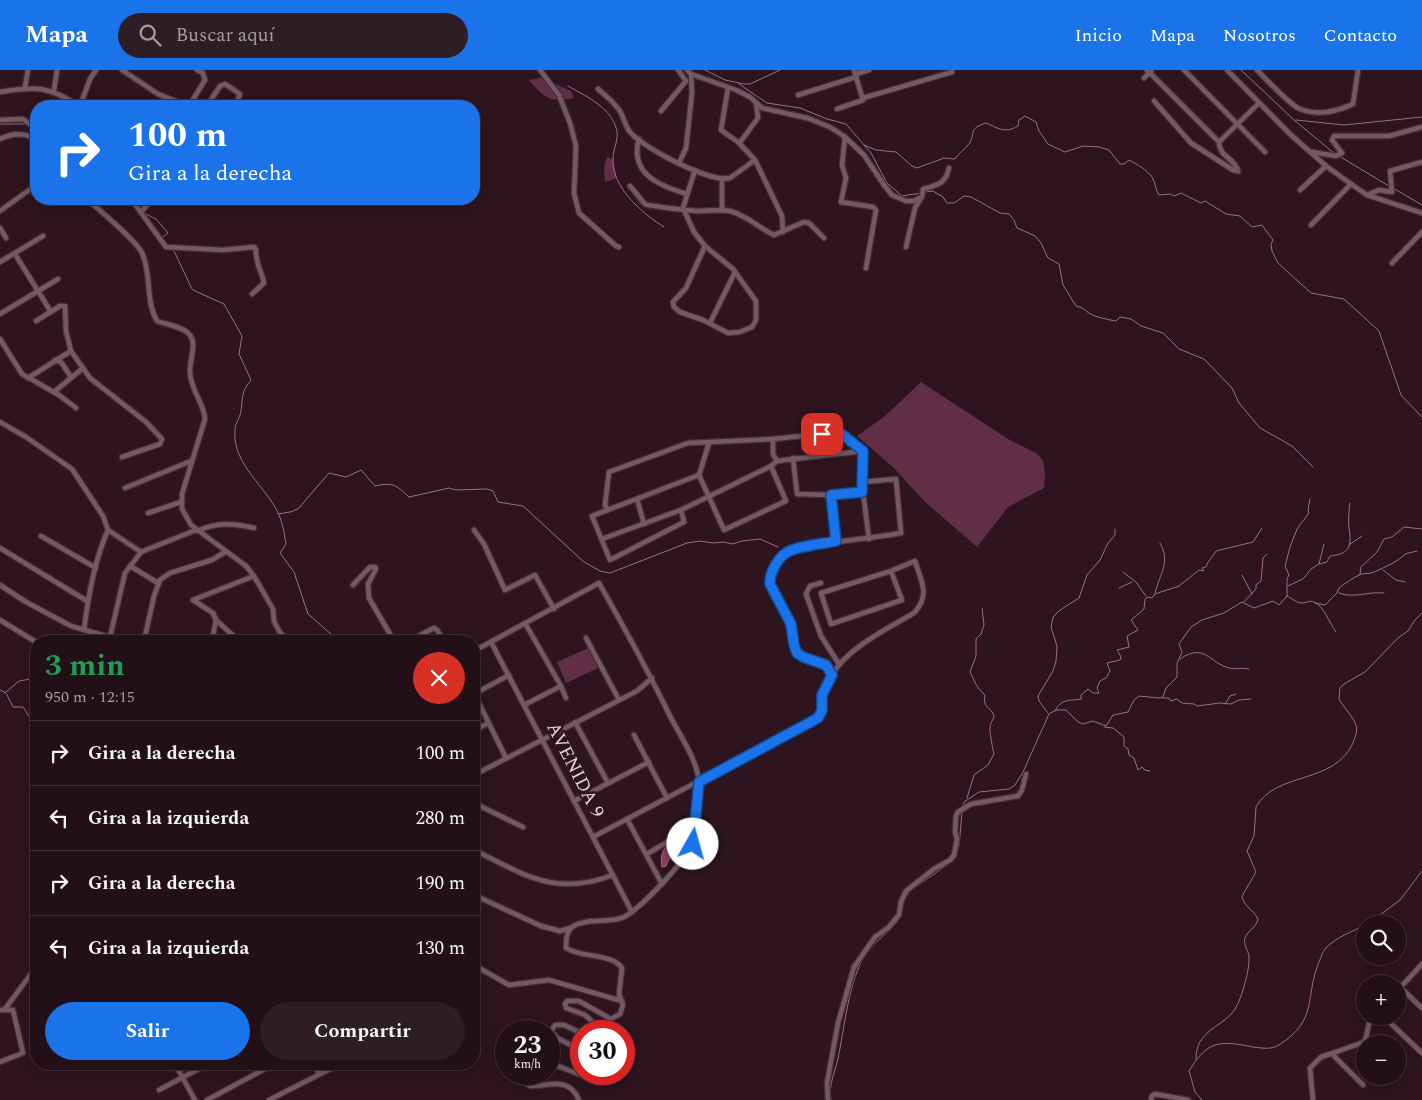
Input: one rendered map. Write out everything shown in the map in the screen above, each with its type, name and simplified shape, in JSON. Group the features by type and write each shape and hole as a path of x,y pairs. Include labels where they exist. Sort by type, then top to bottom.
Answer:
{"street":[{"path":"25,87 28,70"},
{"path":"54,91 57,70"},
{"path":"90,70 90,78"},
{"path":"82,100 90,78 96,70"},
{"path":"122,70 158,94 174,100"},
{"path":"193,100 205,80 203,73 197,70"},
{"path":"540,70 559,95 570,123 576,146 574,193 579,213 587,222 598,229 616,246 620,247"},
{"path":"661,111 686,81 678,70"},
{"path":"798,95 869,70"},
{"path":"1184,70 1265,152"},
{"path":"1227,70 1326,166 1367,195 1422,213"},
{"path":"1256,70 1299,109 1327,113 1336,112 1353,104 1358,70"},
{"path":"1144,78 1150,71 1219,142 1220,151 1237,166 1238,170 1233,170 1191,143 1154,101"},
{"path":"689,72 750,97 762,108 818,122 830,127 845,137 864,155 892,195 906,201 913,201 922,197"},
{"path":"680,163 686,148 692,93 689,72"},
{"path":"837,109 863,98 952,72"},
{"path":"856,74 863,98"},
{"path":"211,100 220,86 225,84 240,94 238,100"},
{"path":"0,92 25,87 39,87 54,91 70,100"},
{"path":"728,88 721,130 738,142 754,160 782,216 783,232"},
{"path":"598,89 615,105 630,131 639,139 694,170 722,179 730,178 754,160"},
{"path":"738,142 741,141 758,118 756,103"},
{"path":"1219,142 1259,103"},
{"path":"0,120 23,119 30,124"},
{"path":"1310,152 1336,156 1342,152 1332,140 1334,136 1389,136 1422,127"},
{"path":"0,138 24,134 30,137"},
{"path":"845,137 842,165 846,178 842,202 873,207 876,210 866,268"},
{"path":"639,139 637,154 647,176 664,186 687,194"},
{"path":"1367,195 1379,190 1392,192 1390,171 1422,162"},
{"path":"1300,190 1326,166"},
{"path":"906,247 915,208 922,197 923,189 942,183 947,178 949,168"},
{"path":"694,170 683,208 694,232 705,246 735,272 756,301 756,320 752,327 728,333 710,323 680,312 674,307 673,302 686,288 705,246"},
{"path":"722,179 722,210"},
{"path":"1311,225 1351,184"},
{"path":"630,186 646,204 657,208 683,208 696,211 722,210 739,214 774,235 804,222 824,238"},
{"path":"0,211 30,190"},
{"path":"93,205 142,252 148,293 153,315 157,321 183,330 190,334 193,340 190,373 192,386 205,419 182,494 181,502 186,519 196,531 246,566 273,609 274,621 283,635"},
{"path":"136,205 166,247 223,250 254,248 264,283 252,294"},
{"path":"141,212 147,205"},
{"path":"0,228 6,238"},
{"path":"1392,263 1422,232"},
{"path":"0,262 43,236"},
{"path":"15,254 51,312"},
{"path":"710,323 735,272"},
{"path":"0,314 58,279"},
{"path":"36,321 61,305 65,307 66,331 71,351 90,378 146,422 162,439 160,444 122,457"},
{"path":"1,342 16,367 28,378 54,392 76,408"},
{"path":"28,378 71,351"},
{"path":"55,360 61,362 71,377"},
{"path":"54,392 83,368"},
{"path":"0,422 26,437 72,469 103,516 108,530 141,552"},
{"path":"608,510 605,505 609,472 688,443 773,439 839,432 863,451"},
{"path":"773,439 773,454 777,460"},
{"path":"709,443 698,475 724,530 786,501 771,466"},
{"path":"602,539 681,510 771,466 777,460 863,451"},
{"path":"863,451 862,492 868,539"},
{"path":"793,458 796,494 831,495 862,492"},
{"path":"125,488 191,461"},
{"path":"681,510 684,522 610,560 592,516 698,475"},
{"path":"832,675 826,665 797,653 791,624 770,584 770,579 787,552 836,541 901,534 896,479 863,482"},
{"path":"831,495 836,541"},
{"path":"637,499 644,524"},
{"path":"148,513 181,502"},
{"path":"110,635 125,573 141,552 207,526 225,523 254,528"},
{"path":"84,630 87,601 101,546 108,530"},
{"path":"474,530 484,544 506,590 536,575 554,609"},
{"path":"42,536 96,568"},
{"path":"0,548 87,601"},
{"path":"145,635 158,583 164,576 212,560 225,552"},
{"path":"593,838 818,718 822,710 822,695 839,664 850,653 914,613 925,595 915,561 891,571 820,592 831,624 902,600 891,571"},
{"path":"130,566 158,583"},
{"path":"353,585 370,567 375,567 376,569 368,584 368,598 390,635"},
{"path":"232,635 216,620 213,613 195,603 195,598 254,576"},
{"path":"480,647 554,609 599,582 652,678 693,762 699,782 693,844 662,884 623,918 584,923 560,931 541,926 480,899"},
{"path":"821,583 810,586 806,594 821,636 839,664"},
{"path":"1,588 84,630 103,635"},
{"path":"0,620 30,638"},
{"path":"213,635 216,620"},
{"path":"525,623 566,698"},
{"path":"421,635 434,628 440,635"},
{"path":"586,638 619,700"},
{"name":"AVENIDA 9","path":"491,642 632,912"},
{"path":"480,691 508,675"},
{"path":"480,772 644,687 652,678"},
{"path":"524,705 561,686"},
{"path":"480,706 506,758"},
{"path":"575,722 608,783"},
{"path":"480,727 488,723"},
{"path":"634,735 667,798"},
{"path":"574,801 649,762"},
{"path":"828,1100 828,1083 838,1023 854,967 875,937 888,928 899,915 901,902 906,891 934,869 950,860 954,855 957,842 956,816 958,812 971,804 1018,796 1022,790 1026,774"},
{"path":"480,806 523,827"},
{"path":"646,854 691,827 697,808"},
{"path":"627,819 662,884"},
{"path":"480,853 535,880 570,886 601,880 613,875"},
{"path":"571,928 566,948 572,952 613,961 622,968 620,994 623,1005 620,1014 611,1019 579,1001 567,1001 565,1004 566,1008 585,1015 591,1020"},
{"path":"1406,981 1422,964"},
{"path":"480,968 509,985 549,980 622,1001"},
{"path":"2,1009 30,975"},
{"path":"1406,995 1422,1008"},
{"path":"0,1062 23,1054 13,1009 2,1009"},
{"path":"570,1028 564,1025 555,1025 551,1031 557,1038 570,1044"},
{"path":"1392,1025 1422,1053"},
{"path":"1314,1100 1310,1068 1321,1057 1356,1046"},
{"path":"1333,1053 1356,1078"},
{"path":"178,1070 195,1100"},
{"path":"158,1090 197,1070"},
{"path":"207,1100 263,1070"},
{"path":"317,1070 319,1074"},
{"path":"269,1100 327,1070"},
{"path":"560,1085 574,1092 579,1100"},
{"path":"1151,1100 1155,1094 1188,1100"}],"shaded area":[{"path":"543,77 571,91 574,98 559,100 548,98 529,80"},
{"path":"607,157 613,159 617,178 605,182 604,166"},
{"path":"921,382 1008,439 1036,453 1043,460 1045,473 1044,488 1008,507 977,547 924,501 894,468 857,436 885,416"},
{"path":"588,648 598,668 566,683 557,662"},
{"path":"683,835 686,835 682,845 670,858 666,866 662,867 663,852 667,844 680,839"}],"waterway":[{"path":"705,70 725,80 744,84 750,84 780,70"},
{"path":"1241,70 1294,120 1335,154"},
{"path":"739,84 767,103 800,108 827,119 846,124 871,153 887,183 902,196 921,193"},
{"path":"568,86 595,102 612,118 617,129 613,155 617,180 630,199 647,215 664,227"},
{"path":"864,145 876,150 896,152 917,168 944,158 955,159 969,144 974,130 980,125 986,123 1009,130 1018,126 1019,120 1025,116 1036,122 1039,131 1048,144 1065,152 1083,146 1109,150 1120,164 1124,164 1129,160 1147,172 1152,177 1159,195 1170,194 1174,196 1181,193 1201,203 1205,201 1226,214 1240,216 1252,227 1262,225 1273,240 1271,244 1272,251 1278,263 1311,293 1344,299 1379,331 1401,395 1422,417"},
{"path":"1296,120 1344,125 1422,117"},
{"path":"0,124 26,124"},
{"path":"1339,156 1389,186"},
{"path":"1393,188 1422,205"},
{"path":"925,192 933,191 943,197 947,203 954,203 964,196 971,197 1000,213 1009,214 1017,228 1035,236 1041,243 1048,258 1059,264 1063,285 1076,306 1103,318 1116,321 1120,317 1131,319 1141,326 1163,333 1179,349 1204,359 1232,388 1239,403 1260,428 1292,446 1313,467"},
{"path":"144,213 156,219 168,233 162,238"},
{"path":"172,249 192,289 224,304 242,336 239,354 251,380 244,391 240,414 235,427 235,441 238,452 279,516 286,544 280,553 294,572 308,614 332,635"},
{"path":"278,514 298,509 329,473 346,477 361,470 375,486 386,484 394,486 409,497 449,488 456,490 487,489 493,491 498,502 523,506 584,562 600,571 610,573 687,543 700,541 732,544 760,539 778,547"},
{"path":"962,808 964,802 979,792 1009,789 1015,785 1023,772 1049,714 1056,710 1066,710 1078,722 1083,724 1093,721 1106,726 1113,715 1128,712 1134,700 1139,696 1163,697 1166,688 1177,677 1177,663 1182,652 1179,644 1191,627 1202,620 1224,613 1242,602 1254,608 1273,601 1279,605 1287,596 1287,579 1289,575 1285,566 1290,547 1297,529 1309,513 1310,499"},
{"path":"1319,564 1327,562 1330,556 1342,553 1348,548 1350,544 1350,503"},
{"path":"1360,574 1361,567 1377,552 1384,539 1392,537 1404,527 1422,529"},
{"path":"1055,711 1063,702 1081,699 1081,695 1088,689 1093,693 1099,693 1097,688 1100,681 1106,678 1110,671 1107,663 1120,660 1121,657 1117,650 1129,647 1127,636 1138,630 1131,620 1144,609 1145,599 1148,597 1152,598 1155,594 1179,586 1199,570 1204,571 1202,568 1206,567 1216,551 1253,542 1262,528"},
{"path":"1048,713 1039,701 1038,696 1053,671 1056,661 1057,646 1051,627 1053,617 1060,610 1079,598 1087,575 1100,560 1108,543 1115,535 1115,529"},
{"path":"1349,545 1362,536"},
{"path":"1155,593 1165,562 1165,556 1160,543"},
{"path":"1288,586 1303,579 1311,569 1319,564 1324,544"},
{"path":"1315,603 1325,605 1337,593 1339,588 1354,578 1361,574 1379,570 1405,554 1417,551"},
{"path":"1244,602 1261,581 1263,558 1267,554"},
{"path":"1383,570 1396,580 1405,582"},
{"path":"1123,572 1136,582 1146,596"},
{"path":"1242,575 1252,594"},
{"path":"1119,588 1132,582"},
{"path":"1339,593 1344,595 1384,593"},
{"path":"1287,596 1300,603 1311,601 1318,604 1336,632"},
{"path":"967,798 974,775 988,765 994,754 990,729 994,716 985,703 985,695 970,672 976,656 976,639 981,634 984,625 982,608"},
{"path":"1196,1059 1200,1041 1235,1009 1247,976 1249,956 1245,940 1246,935 1256,925 1258,919 1245,903 1242,896 1256,872 1247,851 1254,836 1256,807 1265,796 1277,788 1333,766 1344,756 1353,743 1357,727 1353,718 1339,699 1340,688 1365,672 1398,638 1408,631 1422,613"},
{"path":"1180,659 1188,654 1201,653 1229,668 1249,669"},
{"path":"6,692 19,681 30,679"},
{"path":"0,690 6,693 13,707 23,707 30,718"},
{"path":"1225,704 1230,696 1236,694"},
{"path":"1162,698 1169,698 1171,701 1177,699 1182,703 1197,706 1220,703 1231,704 1239,700 1251,699"},
{"path":"1104,727 1113,728 1124,737 1124,746 1128,749 1129,755 1134,758 1138,770 1142,767 1150,771"},
{"path":"901,914 904,901 910,891 954,860 959,846 962,812"},
{"path":"1380,915 1400,900 1422,871"},
{"path":"831,1100 831,1084 855,976 866,954 900,918"},
{"path":"1202,1100 1195,1092 1189,1071 1202,1054 1208,1048 1223,1044 1273,1048 1292,1035 1305,1017 1315,975 1323,953 1330,944 1356,930"}],"route":[{"path":"693,844 699,782 818,718 822,710 822,695 832,675 826,665 797,653 791,624 770,584 773,571 787,552 836,541 831,495 862,492 863,451 849,438 839,432 822,434"}]}
